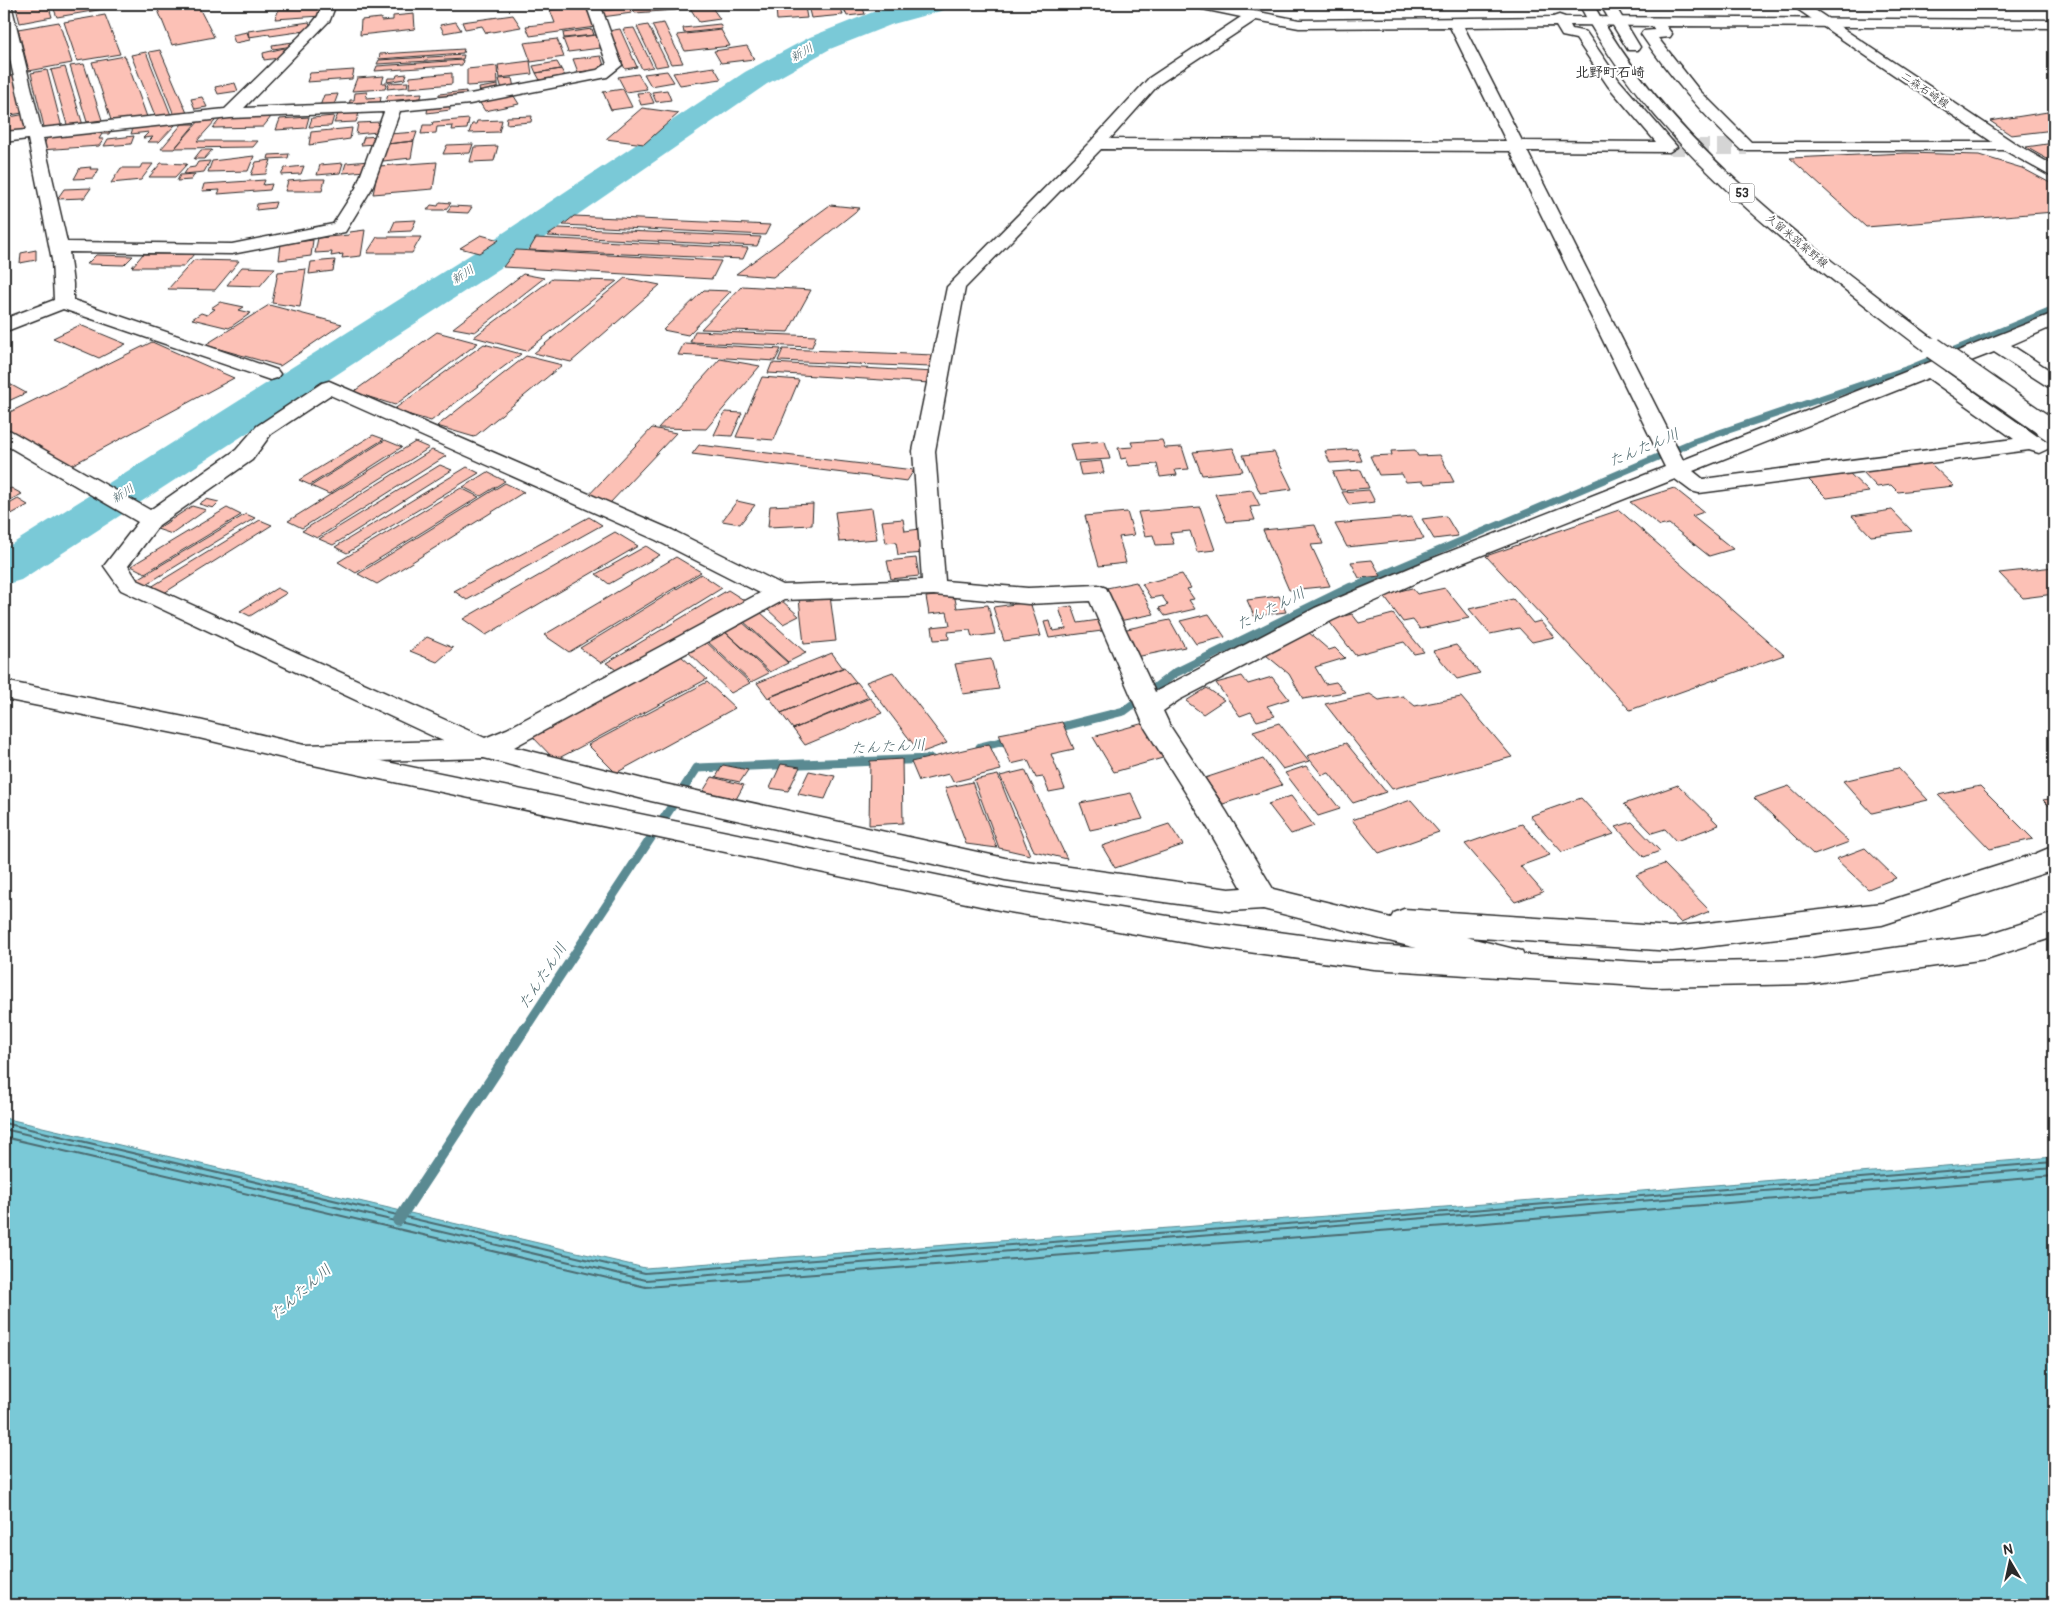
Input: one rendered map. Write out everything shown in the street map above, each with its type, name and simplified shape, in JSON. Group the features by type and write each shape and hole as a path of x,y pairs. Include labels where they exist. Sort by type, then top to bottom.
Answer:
{"street":[{"path":"4,4 35,133 59,248 65,294 63,302"},
{"path":"230,113 268,73 316,28 325,17 330,4"},
{"path":"4,137 230,113 394,107 470,99 602,74 615,65 593,4"},
{"path":"1198,4 1299,24 1594,21 2054,24"},
{"path":"1097,144 1669,147 1613,83 1581,35 1567,33 1553,10 1564,7 1563,4"},
{"name":"久留米筑紫野線","path":"1586,4 1594,21 1630,72 1682,135 1773,221 1933,348 2054,432"},
{"path":"1607,4 1645,62"},
{"path":"1631,4 1633,8 1649,11 1665,34 1648,34 1660,52 1699,101 1747,148 2010,147"},
{"name":"二森石崎線","path":"1797,4 2010,147 2054,172"},
{"path":"934,587 924,451 956,288 989,252 1097,144 1154,81 1253,15"},
{"path":"1455,23 1677,470 1699,486 2054,440"},
{"path":"59,248 232,249 339,228 364,188 394,107"},
{"path":"4,326 63,302 270,374"},
{"path":"1150,708 1170,694 1324,614 1434,566 1996,344 2054,319"},
{"path":"1953,341 2054,411"},
{"path":"1996,344 2054,382"},
{"path":"1930,370 2054,457"},
{"path":"779,593 664,535 329,387 264,430 244,455 151,520 116,566 130,585 484,749 660,793 1004,869 1229,900 1263,898 1335,918 1542,968"},
{"path":"4,435 101,493 151,520"},
{"path":"304,754 484,749 516,736 779,593 934,587 1028,596 1098,593 1158,728 1216,818 1263,898"},
{"path":"4,690 199,729 304,754 1032,905 1204,934 1374,957 1653,975 1808,972 1986,947 2054,925"},
{"path":"1335,918 1672,939 1882,914 2046,862 2054,857"}],"water":[{"path":"4,1118 645,1268 1484,1204 2054,1157 2054,1605 4,1605"}],"building":[{"path":"15,4 48,4 52,17 20,23"},
{"path":"52,4 102,4 104,9 57,17"},
{"path":"197,4 214,37 172,45 156,5"},
{"path":"562,4 584,4 585,6 563,8"},
{"path":"636,4 671,4 676,10 635,13 630,6"},
{"path":"840,4 843,15 811,18 808,6"},
{"path":"325,5 321,16 275,19 279,9"},
{"path":"585,6 595,27 530,36 526,26 555,23 550,10"},
{"path":"711,6 720,19 699,22 690,8"},
{"path":"805,7 807,18 777,20 776,8"},
{"path":"630,8 632,13 602,17 600,11"},
{"path":"863,8 865,14 847,16 844,9"},
{"path":"414,14 415,29 360,35 361,20 381,18 381,21 393,20 393,16"},
{"path":"105,15 120,54 77,61 64,22"},
{"path":"513,15 521,27 486,33 482,26 465,29 462,22"},
{"path":"59,22 72,63 29,71 18,29"},
{"path":"309,22 312,30 249,37 248,31"},
{"path":"456,22 461,30 444,33 440,25"},
{"path":"664,23 683,63 671,64 652,25"},
{"path":"720,24 722,29 684,33 683,28"},
{"path":"648,25 668,65 656,67 637,27"},
{"path":"634,28 653,67 642,69 623,29"},
{"path":"592,29 594,35 564,38 563,33"},
{"path":"620,29 637,67 625,69 608,31"},
{"path":"721,30 730,46 685,51 677,35"},
{"path":"247,32 250,40 235,43 232,35"},
{"path":"596,35 601,48 568,52 563,39"},
{"path":"557,39 564,57 531,62 524,43"},
{"path":"293,42 293,46 273,49 272,45"},
{"path":"747,46 754,59 721,63 714,51"},
{"path":"284,48 286,57 264,60 263,53"},
{"path":"464,49 463,53 379,59 380,54"},
{"path":"160,50 187,113 174,115 149,52"},
{"path":"146,52 171,115 156,118 131,55"},
{"path":"464,55 463,59 377,64 379,60"},
{"path":"125,56 147,117 112,123 92,62"},
{"path":"601,56 605,69 578,72 573,59"},
{"path":"463,60 462,65 375,71 377,66"},
{"path":"530,61 532,74 500,78 498,65"},
{"path":"557,62 561,69 536,73 533,66"},
{"path":"84,64 102,120 87,122 70,66"},
{"path":"497,66 498,84 467,86 467,69"},
{"path":"65,67 83,125 68,128 51,70"},
{"path":"714,67 721,79 680,85 673,73"},
{"path":"561,69 565,76 540,80 536,73"},
{"path":"47,70 62,128 45,131 31,73"},
{"path":"354,70 352,79 307,82 310,73"},
{"path":"667,71 674,82 651,86 644,74"},
{"path":"452,73 452,84 409,88 410,77"},
{"path":"21,74 29,112 4,116 4,77"},
{"path":"407,74 405,79 387,82 388,78 396,78 397,75"},
{"path":"638,74 647,89 626,92 618,77"},
{"path":"384,76 382,83 387,83 385,89 352,91 357,78"},
{"path":"512,78 514,88 502,89 499,79"},
{"path":"408,82 407,87 387,89 389,83"},
{"path":"235,83 238,91 218,94 215,87"},
{"path":"498,85 499,91 480,93 479,88"},
{"path":"623,89 632,107 611,110 603,92"},
{"path":"667,90 671,100 656,102 652,92"},
{"path":"466,91 466,97 439,100 439,94"},
{"path":"367,92 366,98 381,97 380,103 349,107 350,100 354,100 355,93"},
{"path":"649,92 654,103 641,105 637,93"},
{"path":"422,93 421,98 386,101 388,95"},
{"path":"512,93 519,104 485,111 478,100"},
{"path":"338,94 334,105 320,106 324,95"},
{"path":"202,97 207,107 195,109 191,99"},
{"path":"450,103 450,110 427,113 428,106"},
{"path":"642,108 679,113 644,144 606,139"},
{"path":"360,110 356,122 334,123 339,112"},
{"path":"2054,111 2054,130 2011,135 1990,121"},
{"path":"26,114 29,133 4,137 4,118"},
{"path":"334,116 331,126 309,127 312,118"},
{"path":"532,116 531,122 506,124 507,117"},
{"path":"271,117 263,127 213,128 221,118"},
{"path":"309,117 306,128 276,130 280,119"},
{"path":"469,119 467,129 452,130 453,126 437,127 436,133 421,134 423,125 432,125 433,122"},
{"path":"200,120 216,120 197,141 258,141 253,147 175,148"},
{"path":"502,120 499,132 469,133 472,124 476,124 477,121"},
{"path":"380,122 378,132 356,134 358,123"},
{"path":"177,123 159,142 148,142 153,137 143,138 149,132 131,134 133,128"},
{"path":"182,124 195,124 174,149 161,149"},
{"path":"352,128 350,139 309,145 311,132"},
{"path":"111,130 109,134 102,134 99,139 104,139 99,146 41,150 48,136"},
{"path":"417,132 414,141 387,144 389,134"},
{"path":"134,136 131,144 104,146 108,139"},
{"path":"379,136 376,144 361,145 364,137"},
{"path":"414,141 411,158 383,161 387,144"},
{"path":"2054,143 2054,163 2026,147"},
{"path":"473,144 470,153 443,154 447,145"},
{"path":"498,146 494,161 470,162 474,147"},
{"path":"201,150 212,150 204,159 194,159"},
{"path":"1906,153 1979,155 2022,168 2054,185 2054,212 1866,227 1790,158"},
{"path":"289,154 288,158 268,159 269,155"},
{"path":"254,156 248,171 208,172 212,161"},
{"path":"271,160 266,174 251,175 256,162"},
{"path":"210,161 204,172 184,174 188,168 195,167 198,162"},
{"path":"369,161 365,171 343,173 346,163"},
{"path":"437,162 433,189 373,194 379,166"},
{"path":"161,163 187,164 175,177 149,177"},
{"path":"343,163 340,173 317,175 320,165"},
{"path":"142,164 153,164 141,180 111,183 121,168 140,168"},
{"path":"304,166 301,174 281,175 285,168"},
{"path":"91,167 90,169 99,169 94,178 74,179 80,168"},
{"path":"195,174 191,180 177,181 180,175"},
{"path":"325,179 322,191 285,191 288,181"},
{"path":"265,180 263,185 272,184 270,190 218,194 220,190 202,191 204,184"},
{"path":"91,188 84,198 57,199 64,189"},
{"path":"276,202 274,208 256,210 257,204"},
{"path":"440,202 451,203 445,210 427,210 431,205 438,206"},
{"path":"830,205 860,208 773,277 736,274"},
{"path":"451,206 472,207 468,213 447,212"},
{"path":"574,216 770,225 765,235 563,225"},
{"path":"416,220 411,231 390,232 395,221"},
{"path":"559,228 761,237 757,246 547,236"},
{"path":"365,230 361,256 342,258 343,254 331,256 332,252 315,253 318,238 349,235 350,232"},
{"path":"481,235 499,240 479,253 460,248"},
{"path":"377,237 421,237 412,253 367,253"},
{"path":"536,238 748,248 743,259 529,250"},
{"path":"313,240 311,256 279,260 281,244"},
{"path":"36,250 36,260 20,263 21,253"},
{"path":"516,250 721,261 712,279 503,267"},
{"path":"143,254 194,254 183,267 132,267"},
{"path":"96,255 133,256 124,265 87,264"},
{"path":"194,260 239,261 215,290 168,289"},
{"path":"335,260 333,271 309,274 311,262"},
{"path":"242,267 275,268 260,286 227,285"},
{"path":"306,269 300,307 272,303 278,272"},
{"path":"523,274 544,278 475,332 453,328"},
{"path":"625,278 660,285 571,362 534,353"},
{"path":"552,279 617,281 526,351 474,337"},
{"path":"742,286 811,290 788,332 701,329"},
{"path":"704,290 731,291 688,335 663,330"},
{"path":"220,302 244,307 239,310 251,313 229,328 192,319 201,313 207,315 215,309 211,308"},
{"path":"269,305 342,324 280,366 205,345"},
{"path":"80,325 126,344 99,358 53,338"},
{"path":"695,331 816,336 812,347 690,342"},
{"path":"437,332 478,343 395,405 353,392"},
{"path":"152,342 234,378 72,465 4,430 4,415"},
{"path":"684,343 781,349 775,361 678,355"},
{"path":"484,344 521,354 431,421 393,410"},
{"path":"783,349 934,355 931,367 778,361"},
{"path":"526,356 562,365 474,437 437,426"},
{"path":"720,359 760,366 706,429 658,428"},
{"path":"772,363 934,372 930,383 768,373"},
{"path":"762,377 799,380 774,440 736,437"},
{"path":"4,381 26,393 4,403"},
{"path":"725,412 742,413 732,436 714,435"},
{"path":"652,428 676,433 610,503 586,498"},
{"path":"373,435 384,439 310,485 299,480"},
{"path":"385,440 402,447 329,494 311,486"},
{"path":"1162,440 1165,448 1182,447 1189,469 1175,470 1177,475 1160,477 1157,464 1129,466 1126,458 1121,459 1118,448 1133,447 1131,442"},
{"path":"1105,441 1110,459 1075,461 1070,444"},
{"path":"415,442 429,448 302,528 288,521"},
{"path":"699,445 914,470 907,481 692,454"},
{"path":"1233,448 1243,471 1202,475 1193,452"},
{"path":"1357,449 1362,461 1330,463 1325,451"},
{"path":"432,450 446,456 317,538 302,531"},
{"path":"1415,450 1418,456 1440,455 1454,482 1425,484 1423,481 1406,482 1402,474 1379,475 1370,456 1392,455 1391,451"},
{"path":"1274,452 1292,489 1260,493 1243,455"},
{"path":"1101,461 1104,473 1081,475 1078,463"},
{"path":"1930,463 1954,486 1898,492 1891,485 1877,487 1862,471"},
{"path":"440,465 452,470 333,545 319,539"},
{"path":"467,467 479,473 347,553 335,547"},
{"path":"1361,470 1369,488 1341,490 1333,472"},
{"path":"1847,471 1869,492 1827,498 1806,477"},
{"path":"487,472 505,481 481,496 463,487"},
{"path":"505,483 524,492 377,584 358,574"},
{"path":"11,488 22,494 4,503 4,492"},
{"path":"461,488 479,497 356,573 338,562"},
{"path":"1674,488 1704,512 1692,516 1733,549 1709,556 1669,524 1660,526 1630,502"},
{"path":"1252,490 1260,506 1250,507 1255,520 1227,522 1215,494"},
{"path":"1369,490 1375,502 1349,505 1342,492"},
{"path":"18,499 28,505 4,518 4,507"},
{"path":"206,499 219,502 213,508 199,504"},
{"path":"737,501 755,505 740,524 722,521"},
{"path":"813,504 812,525 768,527 770,506"},
{"path":"192,506 206,510 172,534 157,529"},
{"path":"1200,507 1215,550 1197,552 1190,531 1170,533 1174,544 1156,545 1153,535 1145,536 1138,512"},
{"path":"227,508 241,515 145,573 131,566"},
{"path":"872,508 877,539 839,542 835,512"},
{"path":"1619,510 1784,655 1630,710 1486,556"},
{"path":"1892,510 1912,531 1871,536 1852,516"},
{"path":"1127,512 1134,535 1119,537 1126,563 1099,566 1085,516"},
{"path":"246,514 255,518 145,585 136,580"},
{"path":"1446,516 1458,536 1434,539 1422,519"},
{"path":"589,517 602,525 467,600 454,591"},
{"path":"1412,517 1424,539 1347,547 1335,524"},
{"path":"903,519 905,531 920,529 925,553 898,555 896,542 886,543 882,521"},
{"path":"260,520 272,525 164,593 151,587"},
{"path":"1315,525 1323,544 1311,545 1330,586 1289,590 1263,530"},
{"path":"615,532 638,546 486,635 463,619"},
{"path":"646,546 660,555 609,584 596,574"},
{"path":"676,557 701,572 569,652 544,635"},
{"path":"916,558 919,576 891,579 887,561"},
{"path":"1372,560 1381,576 1359,578 1351,562"},
{"path":"2054,567 2054,594 2023,598 1999,573"},
{"path":"701,574 722,588 601,663 580,648"},
{"path":"1182,574 1191,588 1187,589 1194,599 1189,600 1195,609 1165,616 1159,608 1168,605 1162,596 1151,598 1142,584"},
{"path":"1136,582 1154,614 1119,621 1102,589"},
{"path":"277,588 287,593 250,616 240,611"},
{"path":"1412,588 1417,594 1445,588 1469,618 1420,629 1413,620 1403,622 1383,595"},
{"path":"728,590 747,602 625,676 606,663"},
{"path":"954,594 957,608 988,605 995,634 972,637 970,630 948,632 949,639 934,640 932,627 950,625 947,612 929,614 926,597"},
{"path":"830,596 836,641 804,644 799,599"},
{"path":"1279,596 1286,612 1254,616 1247,600"},
{"path":"1513,599 1533,623 1540,621 1554,637 1532,642 1519,628 1490,634 1469,609"},
{"path":"781,600 799,616 783,624 765,607"},
{"path":"1030,602 1041,636 1004,641 993,607"},
{"path":"1072,606 1078,623 1099,620 1102,631 1049,638 1044,622 1050,621 1053,631 1066,629 1059,608"},
{"path":"760,612 806,653 788,662 742,620"},
{"path":"1209,614 1225,637 1196,644 1180,621"},
{"path":"1352,614 1359,623 1393,614 1424,652 1414,654 1404,642 1355,655 1328,620"},
{"path":"1170,620 1185,647 1136,657 1122,630"},
{"path":"741,621 788,663 770,672 723,630"},
{"path":"723,630 769,673 751,682 705,639"},
{"path":"1307,631 1329,650 1335,648 1345,658 1315,667 1325,684 1336,682 1345,692 1303,699 1289,674 1261,651"},
{"path":"427,637 453,648 437,662 410,651"},
{"path":"704,640 750,683 731,693 685,649"},
{"path":"1456,645 1480,673 1457,679 1433,651"},
{"path":"832,653 843,668 768,698 757,683"},
{"path":"681,656 707,679 555,760 530,734"},
{"path":"991,659 999,689 963,694 955,664"},
{"path":"844,667 856,682 781,713 769,697"},
{"path":"893,672 947,743 920,753 866,682"},
{"path":"1242,676 1248,684 1272,677 1289,699 1267,706 1275,716 1257,721 1251,712 1240,716 1216,683"},
{"path":"707,682 735,708 616,773 588,745"},
{"path":"857,682 869,697 793,729 781,713"},
{"path":"1207,688 1224,700 1203,714 1186,701"},
{"path":"1370,694 1379,700 1403,696 1415,706 1461,697 1512,757 1392,789 1325,704"},
{"path":"870,698 882,713 805,745 793,729"},
{"path":"1062,722 1074,749 1051,754 1065,789 1049,792 1043,777 1036,778 1028,760 1011,764 999,734"},
{"path":"1144,723 1166,757 1114,772 1093,737"},
{"path":"1279,723 1309,761 1283,769 1253,731"},
{"path":"1346,743 1386,792 1353,803 1329,773 1322,775 1307,756"},
{"path":"989,744 1001,770 953,782 949,774 919,781 911,762"},
{"path":"902,759 903,823 869,825 870,761"},
{"path":"1263,759 1282,785 1223,804 1205,778"},
{"path":"781,764 800,767 788,791 770,788"},
{"path":"723,765 748,770 740,782 716,777"},
{"path":"1306,766 1340,809 1318,816 1285,773"},
{"path":"1898,768 1928,800 1872,813 1843,781"},
{"path":"1025,770 1067,859 1034,851 1000,776"},
{"path":"809,771 835,776 825,799 798,794"},
{"path":"998,775 1030,855 999,848 974,780"},
{"path":"712,777 744,785 735,801 702,793"},
{"path":"972,782 997,848 966,844 945,788"},
{"path":"1678,785 1719,825 1676,841 1665,829 1652,833 1624,804"},
{"path":"1789,786 1849,842 1814,855 1754,798"},
{"path":"1980,786 2033,839 1990,849 1938,795"},
{"path":"1131,793 1143,819 1090,830 1080,803"},
{"path":"1291,796 1314,826 1291,834 1268,804"},
{"path":"1581,798 1614,834 1562,852 1530,816"},
{"path":"2054,798 2054,811 2043,800"},
{"path":"1411,800 1439,832 1379,853 1352,820"},
{"path":"1632,822 1660,851 1644,857 1616,827"},
{"path":"1169,824 1183,845 1115,868 1102,846"},
{"path":"1522,824 1550,855 1520,866 1543,892 1515,902 1465,844"},
{"path":"1865,848 1896,878 1868,889 1836,859"},
{"path":"1664,864 1710,911 1681,923 1636,875"}],"waterway":[{"name":"新川","path":"4,570 486,261 756,78 820,43 883,18 934,4"},
{"name":"たんたん川","path":"1348,589 1693,442 1911,368 2054,309"},
{"name":"たんたん川","path":"1053,729 1124,711 1175,673 1351,587"},
{"name":"たんたん川","path":"980,747 1013,739"},
{"name":"たんたん川","path":"525,1029 697,768 931,759"},
{"name":"たんたん川","path":"398,1221 525,1028"}],"tunnel":[{"path":"1669,147 1747,147"}],"district":[{"name":"北野町石崎","path":"1610,72"}]}
